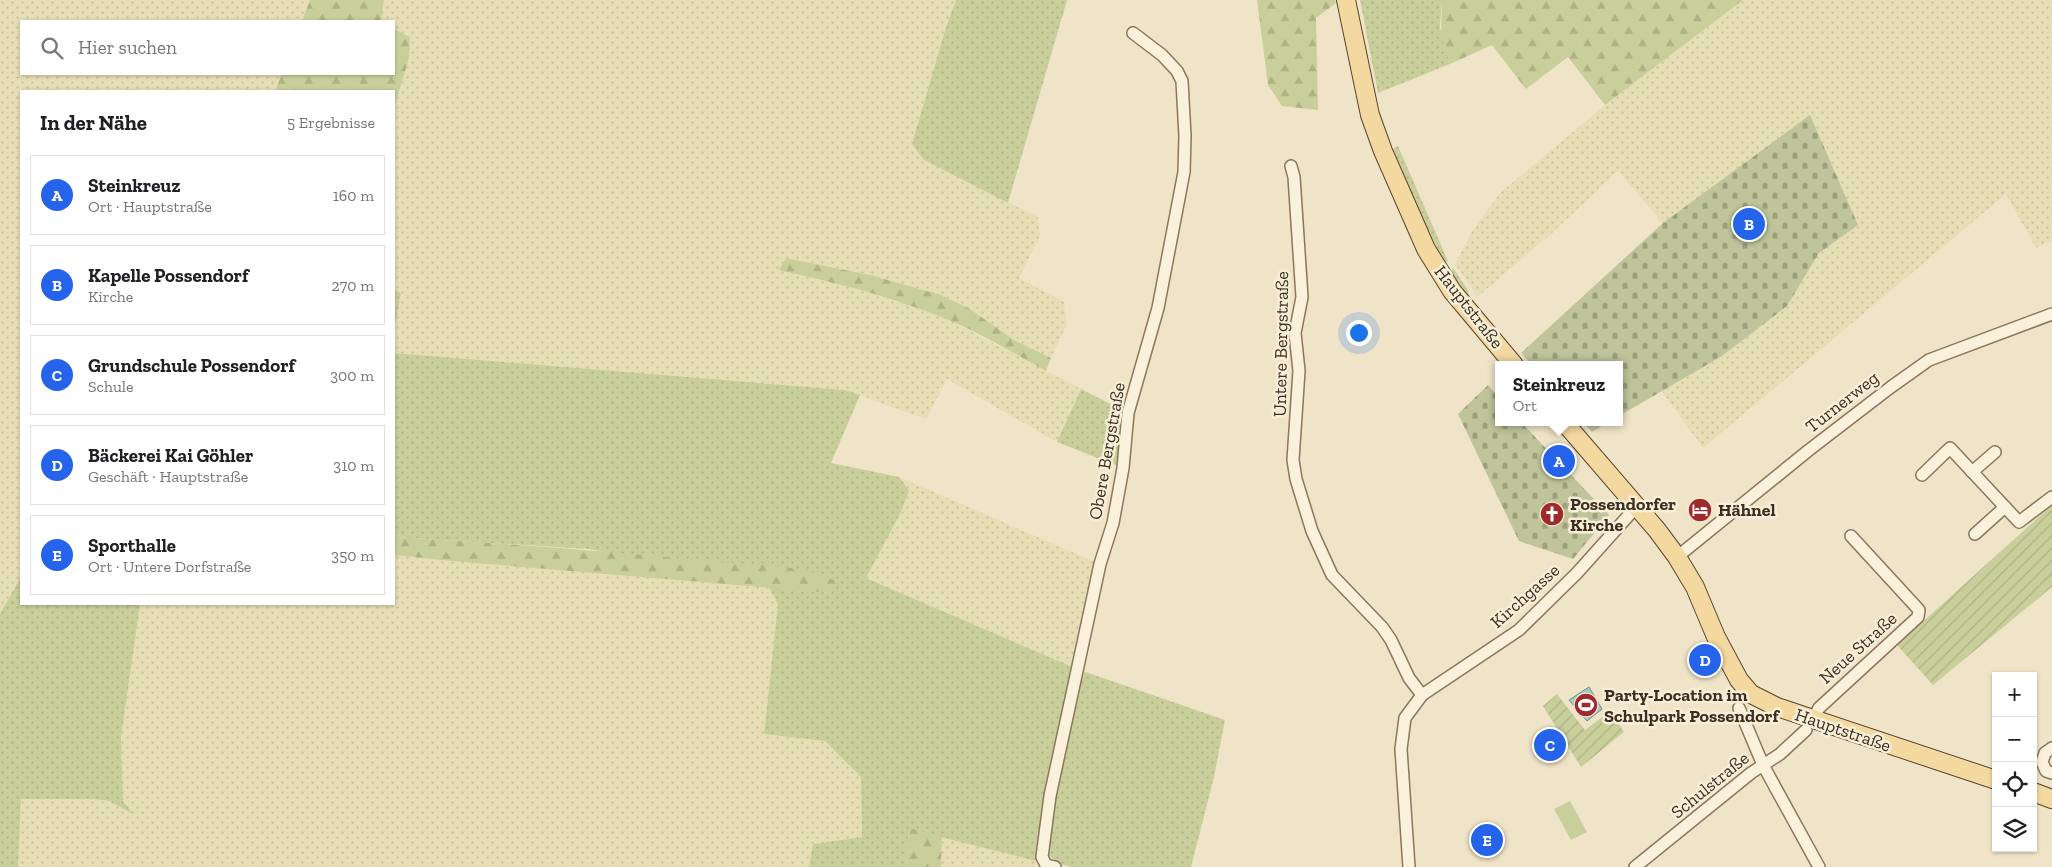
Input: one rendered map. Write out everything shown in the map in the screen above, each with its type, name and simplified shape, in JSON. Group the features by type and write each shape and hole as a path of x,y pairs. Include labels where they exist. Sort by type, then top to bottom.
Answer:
{"main road":[{"name":"Hauptstraße","path":"1346,0 1370,115 1382,151 1426,249 1452,291 1511,361"},
{"name":"Hauptstraße","path":"1567,426 1637,506 1677,557 1694,587 1716,637 1739,680 1751,694 1810,725 1992,779"},
{"path":"2037,793 2052,799"}],"street":[{"name":"Obere Bergstraße","path":"1051,866 1042,858 1050,796 1100,564 1113,523 1123,468 1128,414 1158,308 1184,172 1185,136 1182,81 1177,71 1162,55 1133,33"},
{"name":"Untere Bergstraße","path":"1291,166 1294,177 1302,279 1302,297 1295,333 1299,371 1293,460 1296,478 1312,531 1332,575 1382,627 1391,640 1409,678 1422,695"},
{"name":"Turnerweg","path":"1677,557 1801,456 1929,360 2052,314"},
{"path":"1922,474 1950,448 2019,522 2052,497"},
{"path":"1972,472 1995,452"},
{"name":"Kirchgasse","path":"1409,867 1403,793 1402,730 1404,718 1422,695 1519,630 1577,573 1637,506"},
{"path":"1975,534 2004,507"},
{"name":"Neue Straße","path":"1810,725 1819,708 1918,617 1919,610 1851,536"},
{"path":"1739,708 1764,765 1819,867"},
{"name":"Schulstraße","path":"1635,867 1780,754 1810,725"},
{"path":"2052,748 2045,754 2042,762 2046,770 2052,773"}],"shaded area":[{"path":"0,0 310,0 302,20 20,20 20,75 282,75 275,90 20,90 20,579 0,614"},
{"path":"384,0 956,0 946,27 912,144 924,160 1038,217 1040,236 1019,278 1064,302 1067,324 1051,358 1014,340 970,309 870,275 786,258 780,269 847,286 922,309 953,322 1081,389 1057,442 947,379 926,419 845,390 395,353 395,326 401,293 395,290 395,105 409,58 410,37 395,30 395,20 381,20"},
{"path":"1743,0 2052,0 2052,240 2036,248 2006,194 1703,448 1661,390 1722,356 1787,306 1819,253 1858,225 1810,116 1663,223 1618,171 1552,233 1476,298 1474,291 1455,264 1474,228 1500,193 1605,105"},
{"path":"899,477 1100,564 1077,669 866,578 900,514 909,491"},
{"path":"395,555 768,586 778,604 764,734 825,741 861,776 862,837 813,844 809,867 18,867 20,799 94,799 109,801 131,813 123,801 121,738 140,605 395,605"},
{"path":"942,837 1036,861 1036,867 941,867"}],"green space":[{"path":"310,0 384,0 381,20 302,20"},
{"path":"956,0 1067,0 1008,203 924,160 912,144 946,27"},
{"path":"1257,0 1335,0 1336,3 1316,18 1318,110 1282,106 1268,85"},
{"path":"1360,0 1442,0 1440,27 1450,64 1378,93"},
{"path":"1442,0 1743,0 1605,105 1568,57 1526,89 1492,45 1450,64 1441,38"},
{"path":"395,30 410,37 409,58 395,105 395,90 275,90 282,75 395,75"},
{"path":"1810,115 1858,225 1819,253 1787,306 1722,356 1623,414 1623,361 1528,361 1521,353 1663,223"},
{"path":"1398,146 1448,261 1445,262 1426,227 1393,149"},
{"path":"786,258 870,275 941,295 970,309 1014,340 1051,358 1046,371 975,332 909,305 823,280 779,270"},
{"path":"1453,268 1468,290 1469,297 1451,272"},
{"path":"395,290 401,293 395,326"},
{"path":"395,353 845,390 860,395 831,463 899,477 909,491 900,514 866,578 1077,669 1225,720 1214,777 1191,867 1071,867 1060,864 1048,855 1046,797 1036,861 909,829 906,867 809,867 813,844 862,837 861,777 825,741 764,734 778,604 768,586 832,593 589,549 395,537"},
{"path":"1488,385 1495,393 1495,426 1525,426 1609,515 1573,559 1519,541 1458,414"},
{"path":"1081,389 1128,413 1123,468 1057,442"},
{"path":"1587,426 1602,426 1592,432"},
{"path":"2052,505 2052,587 1933,685 1897,645"},
{"path":"395,537 636,554 778,567 809,572 836,581 832,593 395,555"},
{"path":"20,579 20,605 140,605 121,738 123,801 133,814 109,801 94,799 21,799 18,867 0,867 0,614"},
{"path":"1557,694 1585,730 1610,711 1624,732 1581,767 1543,706"},
{"path":"1570,801 1587,832 1571,840 1554,809"},
{"path":"909,828 942,837 941,867 906,867"}],"water":[{"name":"Party-Location im Schulpark Possendorf","path":"1589,687 1602,709 1587,721 1569,700"}],"place":[{"name":"Kapelle Possendorf","path":"1749,224"},
{"name":"Steinkreuz","path":"1559,461"},
{"name":"Hähnel","path":"1700,510"},
{"name":"Possendorfer Kirche","path":"1552,514"},
{"name":"Bäckerei Kai Göhler","path":"1705,660"},
{"name":"Party-Location im Schulpark Possendorf","path":"1586,705"},
{"name":"Grundschule Possendorf","path":"1550,745"},
{"name":"Sporthalle","path":"1487,840"}]}
